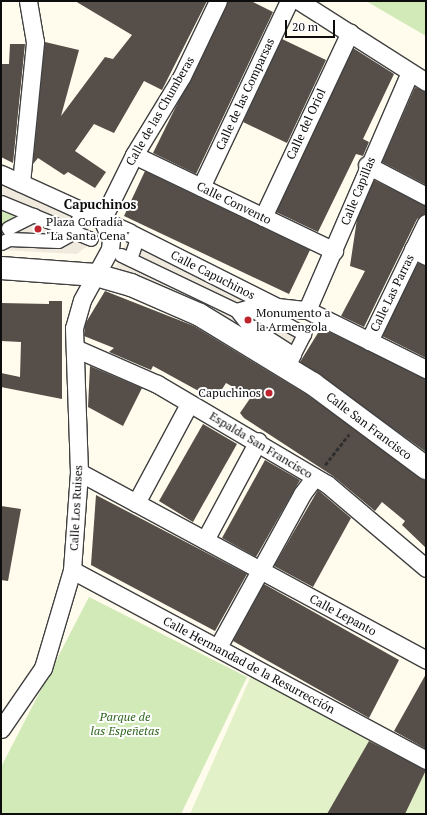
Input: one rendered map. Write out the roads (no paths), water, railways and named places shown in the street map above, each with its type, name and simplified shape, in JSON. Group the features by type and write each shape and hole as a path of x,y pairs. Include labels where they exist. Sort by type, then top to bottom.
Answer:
{"street":[{"path":"21,183 35,42 28,1"},
{"name":"Calle de las Chumberas","path":"102,220 134,155 182,76 218,1"},
{"name":"Calle de las Comparsas","path":"201,187 289,1"},
{"path":"299,1 350,32 426,82"},
{"name":"Calle del Oriol","path":"262,217 350,32"},
{"name":"Calle Capillas","path":"307,310 334,251 367,165 410,72"},
{"name":"Calle Convento","path":"134,155 334,251"},
{"path":"367,165 426,196"},
{"name":"Calle Capuchinos","path":"1,174 102,220 277,307 307,310 426,369"},
{"path":"2,204 91,239"},
{"path":"8,228 34,216"},
{"path":"1,243 9,239 52,247 74,232 78,219"},
{"name":"Calle Los Ruises","path":"1,729 43,668 72,570 79,472 78,349 76,316 110,249 111,239 102,220"},
{"name":"Calle Las Parras","path":"369,341 419,253 426,223"},
{"path":"136,242 125,257 236,310 247,324 272,339 293,357 304,334 298,329 247,307 236,310"},
{"name":"Calle San Francisco","path":"1,268 96,275 131,285 200,315 313,384 426,468"},
{"path":"260,332 272,317"},
{"path":"272,339 285,323"},
{"name":"Espalda San Francisco","path":"78,349 137,374 258,441 339,493 426,568"},
{"path":"136,503 189,404"},
{"path":"205,540 258,441"},
{"name":"Calle Lepanto","path":"79,472 426,660"},
{"path":"218,647 302,494 315,477"},
{"name":"Calle Hermandad de la Resurrección","path":"72,570 426,760"}],"place":[{"name":"Plaza Cofradía \"La Santa Cena\"","path":"38,229"},
{"name":"Monumento a la Armengola","path":"248,320"},
{"name":"Capuchinos","path":"269,393"}],"district":[{"name":"Capuchinos","path":"100,204"}],"park label":[{"name":"Parque de las Espeñetas","path":"125,724"}]}
